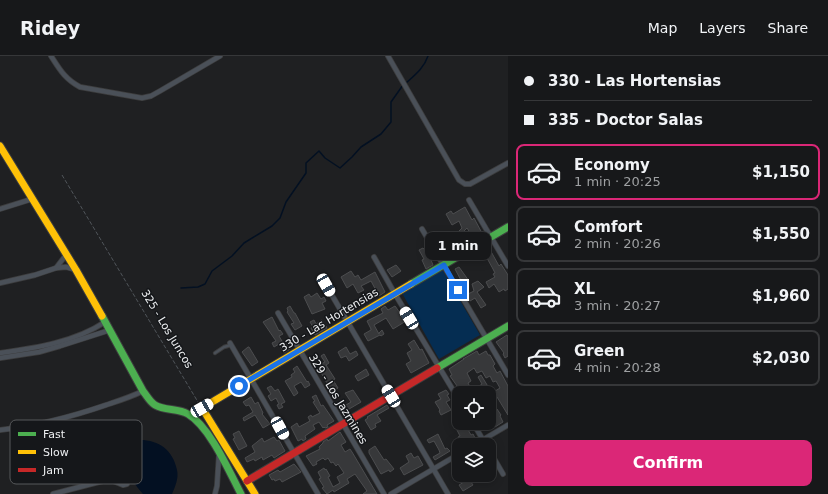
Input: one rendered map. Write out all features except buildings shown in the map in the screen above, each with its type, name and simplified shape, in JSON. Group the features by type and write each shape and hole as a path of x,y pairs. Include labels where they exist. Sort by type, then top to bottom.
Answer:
{"street":[{"path":"51,56 64,76 80,87 142,98 160,91 220,56"},
{"path":"388,56 459,180 470,184 508,163"},
{"path":"0,146 76,270 143,391 156,405 188,414 206,432 241,494"},
{"path":"0,209 32,199"},
{"path":"469,200 508,266"},
{"name":"330 - Las Hortensias","path":"202,408 508,227"},
{"path":"422,229 508,375"},
{"path":"56,268 66,254"},
{"path":"374,257 452,388"},
{"path":"0,282 35,275 56,268 66,267 76,270"},
{"path":"326,285 448,494"},
{"name":"329 - Los Jazmines","path":"278,313 384,494"},
{"path":"0,353 22,350 62,341 95,329 105,322"},
{"path":"247,481 508,326"},
{"path":"0,358 46,350 110,330"},
{"path":"231,344 318,494"},
{"path":"55,420 114,402 143,391"},
{"path":"202,408 255,494"},
{"path":"486,438 508,425"},
{"path":"0,430 10,429"},
{"path":"215,494 219,455"},
{"path":"391,494 452,458"},
{"path":"496,462 503,474"},
{"path":"53,494 94,484"}],"lane":[{"path":"215,353 231,344"}],"path":[{"name":"325 - Los Juncos","path":"62,175 202,408"}],"shaded area":[{"path":"442,269 480,335 439,359 402,293"},
{"path":"142,440 147,440 159,444 169,452 175,463 177,476 172,494 143,494 135,484 142,484"}],"waterway":[{"path":"406,83 422,68 428,56"},
{"path":"181,288 198,287 205,284 212,271 232,256 244,243 272,226 280,218 286,202 306,173 306,163 319,151 325,158 340,168 361,147 381,134 391,122 391,102 403,85"}],"traffic: fast":[{"path":"411,284 508,227"},
{"path":"102,316 143,391 149,399 153,404 159,407 184,412 196,420 218,450 241,494"},
{"path":"437,368 508,326"}],"traffic: slow":[{"path":"0,146 76,270 102,316"},
{"path":"255,494 202,408 411,284"}],"traffic: jam":[{"path":"247,481 437,368"}],"route":[{"path":"239,386 444,265 458,290"}]}
